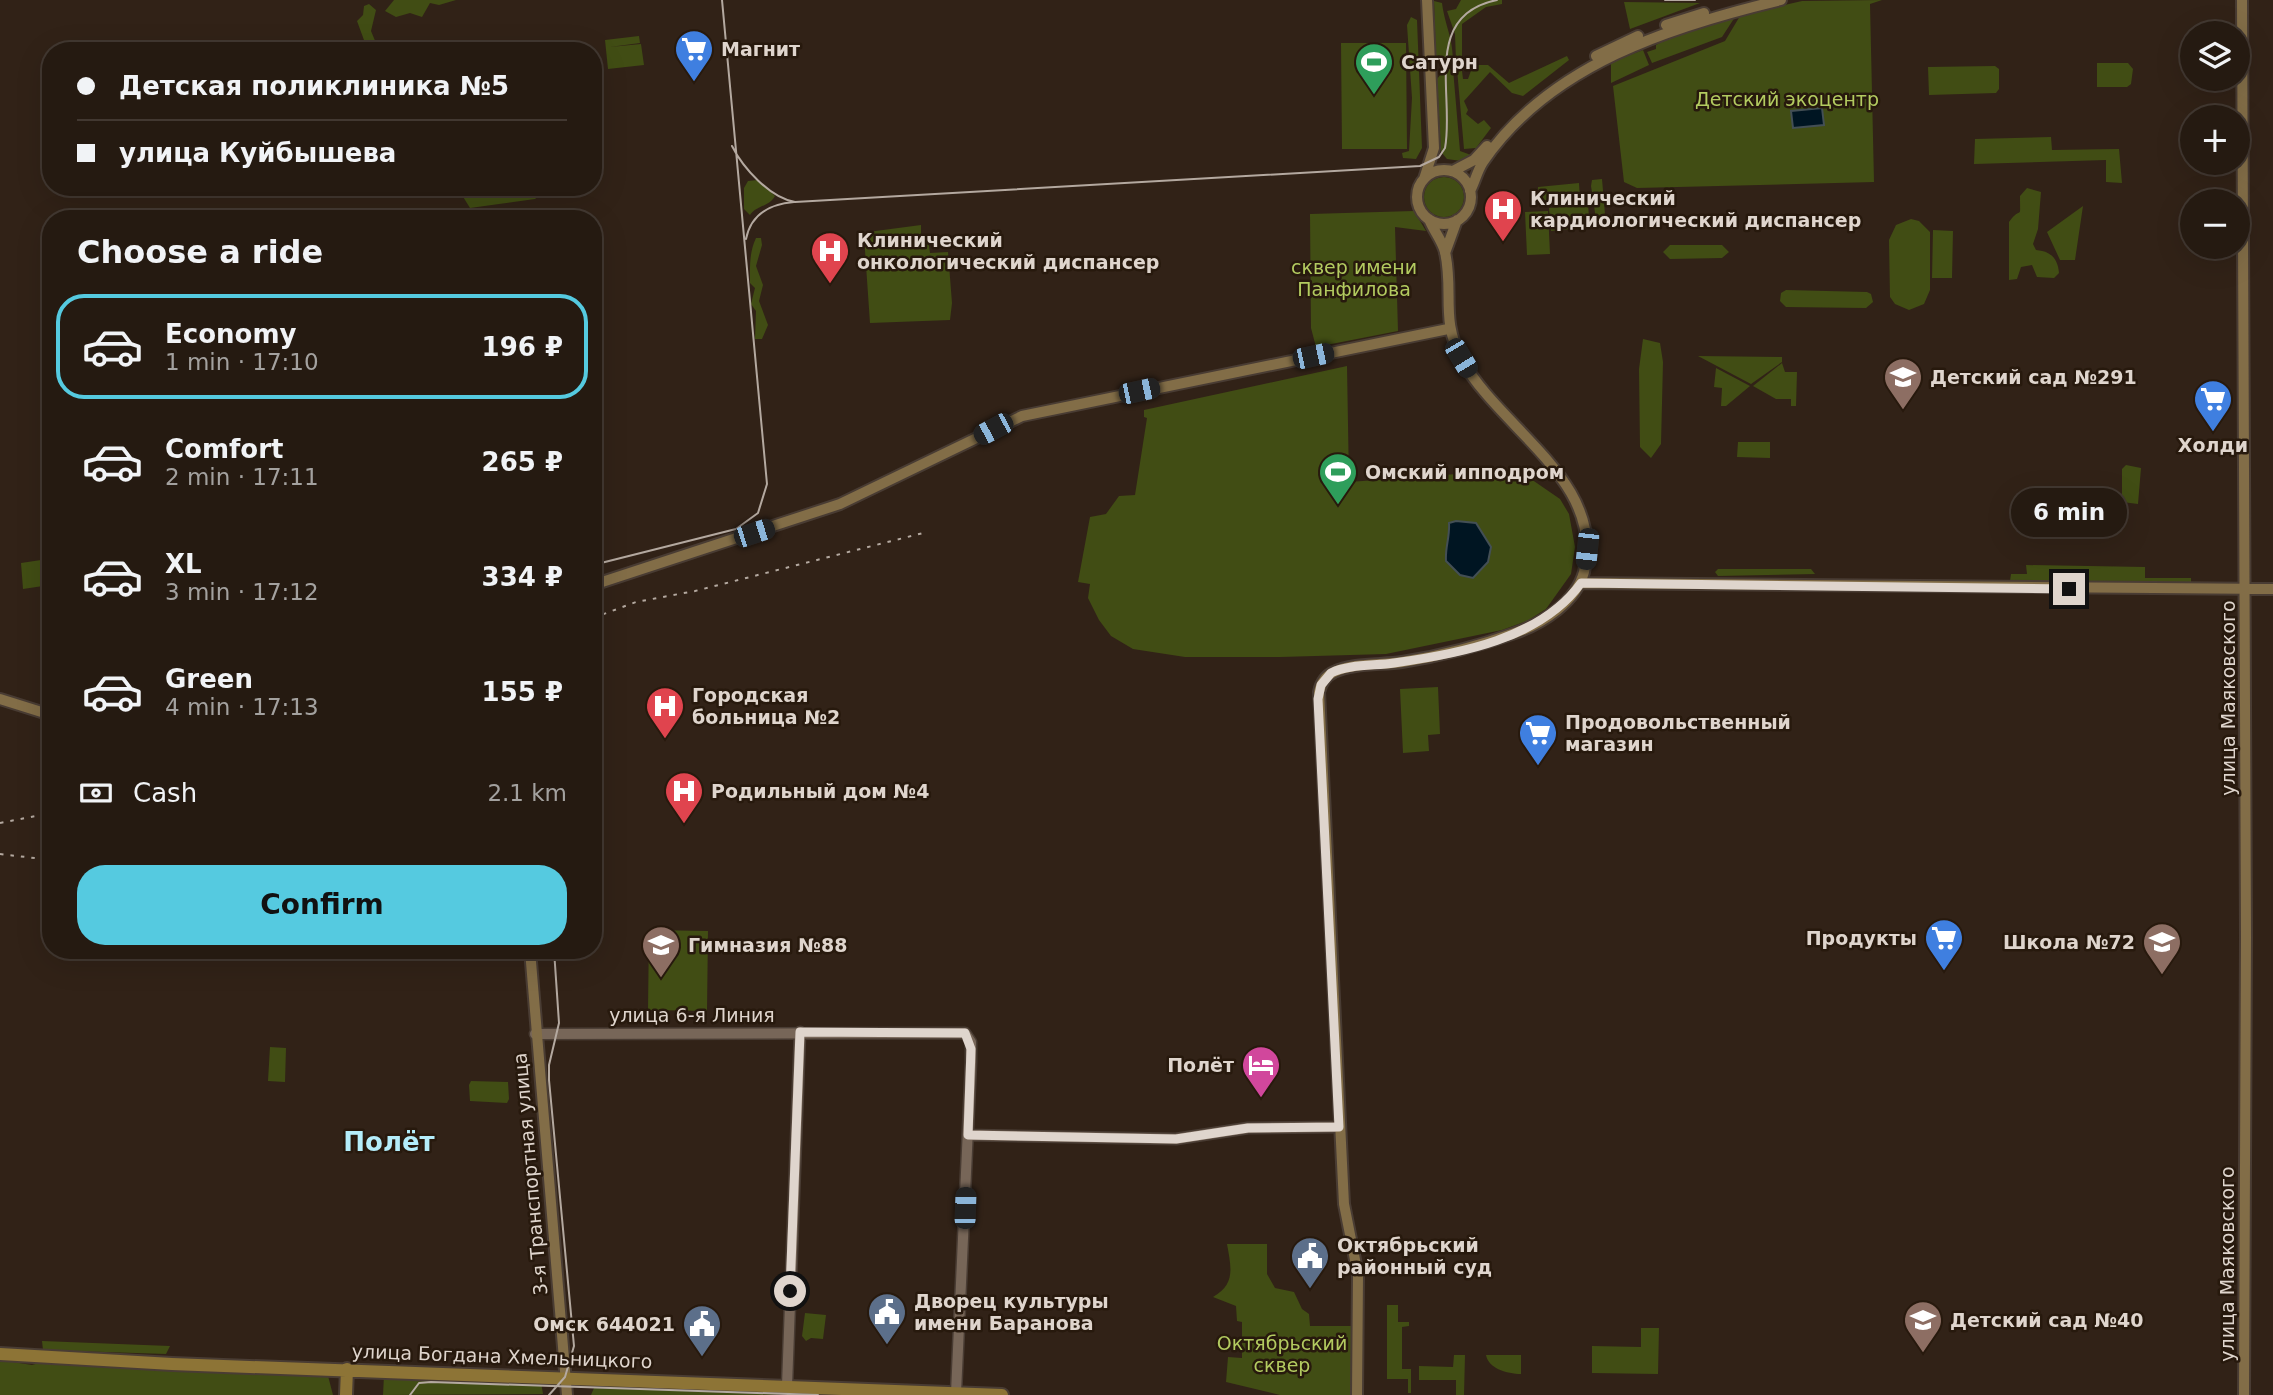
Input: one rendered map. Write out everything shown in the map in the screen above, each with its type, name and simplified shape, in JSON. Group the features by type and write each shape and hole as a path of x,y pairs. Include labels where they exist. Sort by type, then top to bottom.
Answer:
{"main road":[{"path":"1427,0 1434,148 1417,196 1419,205 1429,219 1445,253"},
{"path":"1424,179 1437,171 1450,171 1474,160 1517,114 1551,85 1599,55 1659,27 1753,0"},
{"path":"1357,1395 1358,1275 1344,1204 1339,1127 1324,848 1318,699 1321,685 1337,670 1406,661 1461,649 1523,630 1551,615 1581,583 1587,549 1579,506 1568,486 1469,372 1448,328 1445,253 1457,220 1468,210 1470,191 1481,164 1522,119 1556,90 1595,65 1661,34 1781,0"},
{"name":"улица Маяковского","path":"2242,0 2245,589 2244,1395"},
{"path":"1434,148 1450,171 1466,181 1470,191"},
{"path":"1429,219 1438,223 1457,220"},
{"path":"602,582 840,504 1022,416 1448,328"},
{"path":"1581,583 2273,589"},
{"path":"0,699 42,712"},
{"name":"3-я Транспортная улица","path":"531,959 568,1395"},
{"name":"улица Богдана Хмельницкого","path":"0,1354 172,1364 565,1377 787,1391 1002,1395"},
{"path":"346,1395 347,1369"}],"street":[{"name":"улица 6-я Линия","path":"535,1034 959,1031 971,1042 968,1135"},
{"path":"787,1391 800,1032"},
{"path":"957,1393 968,1135 1176,1139 1248,1128 1339,1127"}],"green space":[{"path":"394,0 456,0 439,5 430,3 422,17 410,13 396,17 385,11"},
{"path":"1461,0 1502,0 1502,4 1486,7 1462,24 1462,61 1456,61 1455,34 1447,11 1456,9"},
{"name":"Детский экоцентр","path":"1882,0 1870,4 1874,182 1637,188 1624,182 1613,86 1725,41 1740,16 1802,1"},
{"path":"1434,1 1442,3 1452,45 1453,62 1436,57"},
{"path":"1624,2 1700,3 1630,29"},
{"path":"369,4 376,10 371,31 376,42 365,42 357,21 363,15 364,6"},
{"path":"1411,17 1417,20 1422,148 1416,159 1403,158 1402,153 1409,151 1412,98 1407,25"},
{"path":"1735,17 1722,37 1652,63 1647,52 1656,49 1656,45 1676,34"},
{"path":"639,36 640,43 610,47 641,44 644,65 608,69 605,40"},
{"name":"Сатурн","path":"1341,43 1406,43 1407,149 1342,149"},
{"path":"1643,50 1649,65 1611,83 1611,62"},
{"path":"1567,56 1569,60 1523,96 1512,93 1490,72 1464,101 1468,110 1466,114 1478,124 1484,120 1491,128 1476,148 1464,149 1457,69 1462,71 1463,79 1468,79 1473,65 1488,65 1509,83"},
{"path":"2097,63 2128,63 2133,69 2131,84 2127,87 2097,87"},
{"path":"1995,66 1999,69 1999,89 1996,93 1929,95 1928,67"},
{"path":"1445,69 1453,69 1460,151 1471,155 1461,161 1447,159 1441,152 1437,79"},
{"path":"2051,137 2052,150 2119,149 2122,183 2106,182 2106,160 1974,164 1975,139"},
{"path":"1444,177 1458,183 1464,197 1458,211 1444,217 1430,211 1424,197 1430,183"},
{"path":"1602,179 1606,226 1597,226 1591,186 1592,180"},
{"path":"758,180 775,196 750,215 744,209 744,188 748,181"},
{"path":"1579,183 1580,200 1539,203 1538,187"},
{"path":"2027,188 2041,192 2038,229 2033,244 2036,250 2050,254 2055,260 2059,273 2054,278 2037,277 2032,265 2021,267 2017,279 2009,280 2009,222 2020,211 2020,196"},
{"path":"463,196 539,196 535,199 470,208"},
{"path":"1588,205 1590,227 1551,231 1549,208"},
{"path":"2083,206 2075,260 2060,260 2047,232"},
{"name":"сквер имени Панфилова","path":"1414,211 1426,231 1395,227 1398,331 1316,347 1311,328 1310,214"},
{"path":"1548,211 1550,254 1527,255 1525,212"},
{"path":"1911,219 1919,221 1930,232 1930,290 1924,304 1909,310 1895,304 1890,297 1889,240 1896,225"},
{"path":"921,225 921,239 928,239 930,253 948,252 952,303 950,320 870,323 864,236 868,232"},
{"path":"1933,230 1953,231 1952,278 1932,278"},
{"path":"756,238 761,238 762,245 756,266 763,285 759,301 768,325 762,339 755,339 756,311 751,304 755,288 750,283 750,260"},
{"path":"1670,245 1722,245 1729,252 1722,258 1670,259 1663,252"},
{"path":"1786,290 1867,292 1871,294 1873,302 1866,308 1786,307 1780,301 1781,293"},
{"path":"1643,339 1660,343 1663,362 1661,444 1651,458 1640,447 1639,369"},
{"path":"1698,356 1782,357 1782,362 1751,384"},
{"path":"1782,363 1785,372 1797,372 1796,406 1791,406 1791,399 1776,399 1753,386"},
{"name":"Омский ипподром","path":"1347,366 1349,482 1484,472 1522,473 1560,499 1569,514 1575,547 1571,574 1546,609 1527,621 1502,630 1386,654 1185,657 1133,649 1111,636 1088,598 1090,584 1078,582 1090,517 1106,514 1119,496 1135,495 1147,418 1144,417 1144,410"},
{"path":"1716,368 1750,386 1726,406 1721,406 1722,388 1714,387"},
{"path":"1738,442 1770,442 1770,458 1737,457"},
{"path":"2126,465 2141,468 2138,504 2122,502 2122,469"},
{"path":"41,560 42,586 23,589 21,563"},
{"path":"2026,565 2145,567 2145,578 2191,578 2191,582 2010,581 2011,574 2027,574"},
{"path":"1718,569 1811,569 1815,574 1718,576 1715,572"},
{"path":"1438,687 1440,734 1428,735 1429,751 1403,753 1400,689"},
{"path":"649,930 708,931 707,1011 648,1010"},
{"path":"270,1047 286,1048 285,1082 268,1081"},
{"path":"471,1081 508,1082 507,1103 470,1101"},
{"name":"Октябрьский сквер","path":"1227,1244 1267,1244 1267,1274 1275,1288 1294,1292 1302,1309 1309,1314 1310,1326 1353,1326 1353,1395 1280,1395 1226,1382 1228,1357 1242,1358 1242,1322 1237,1321 1236,1306 1213,1297 1229,1281"},
{"path":"1387,1305 1398,1305 1398,1322 1409,1322 1409,1326 1402,1327 1402,1369 1411,1369 1411,1393 1408,1393 1408,1379 1387,1379"},
{"path":"805,1313 826,1315 823,1339 811,1338 806,1341 802,1336"},
{"path":"1641,1328 1659,1328 1658,1374 1592,1373 1592,1346 1641,1347"},
{"path":"42,1341 170,1346 166,1354 43,1350"},
{"path":"1454,1355 1465,1355 1464,1395 1456,1395 1456,1380 1419,1380 1419,1366 1453,1367"},
{"path":"1486,1355 1521,1355 1521,1374 1499,1369 1490,1363"},
{"path":"0,1360 32,1365 39,1363 327,1372 333,1395 0,1395"},
{"path":"384,1375 541,1382 543,1394 383,1395"},
{"path":"594,1388 777,1394 778,1395 591,1395"}],"water":[{"path":"1822,108 1824,125 1793,128 1791,111"},
{"path":"1449,523 1476,523 1491,547 1488,562 1473,578 1460,575 1446,561"}],"tram line":[{"path":"602,563 736,529 758,513 767,484 722,0"},
{"path":"732,146 758,181 776,195 795,202 1420,166 1439,157 1445,148 1446,60 1450,40 1458,22 1473,9 1497,0"},
{"path":"1665,0 1695,0"},
{"path":"746,239 752,223 763,212 777,205 794,202"},
{"path":"549,1395 565,1377 574,1346 549,1080 549,1065 559,1023 555,959"},
{"path":"410,1395 419,1383 431,1382 818,1395"}],"railway":[{"path":"602,615 636,602 695,591 927,532"},
{"path":"0,823 42,815"},
{"path":"0,854 42,859"}],"place":[{"name":"Магнит","path":"694,83"},
{"name":"Сатурн","path":"1374,96"},
{"name":"Клинический кардиологический диспансер","path":"1503,243"},
{"name":"Клинический онкологический диспансер","path":"830,285"},
{"name":"Детский сад №291","path":"1903,411"},
{"name":"Холди","path":"2213,433"},
{"name":"Омский ипподром","path":"1338,506"},
{"name":"Городская больница №2","path":"665,740"},
{"name":"Продовольственный магазин","path":"1538,767"},
{"name":"Родильный дом №4","path":"684,825"},
{"name":"Продукты","path":"1944,972"},
{"name":"Школа №72","path":"2162,976"},
{"name":"Гимназия №88","path":"661,979"},
{"name":"Полёт","path":"1261,1099"},
{"name":"Октябрьский районный суд","path":"1310,1290"},
{"name":"Дворец культуры имени Баранова","path":"887,1346"},
{"name":"Детский сад №40","path":"1923,1354"},
{"name":"Омск 644021","path":"702,1358"}],"district":[{"name":"Полёт","path":"389,1142"}],"route":[{"path":"790,1291 800,1032 965,1033 971,1042 968,1135 1176,1139 1248,1128 1291,1125 1339,1127 1318,699 1321,685 1331,673 1406,661 1515,633 1551,615 1572,596 1581,583 2069,589"}]}
